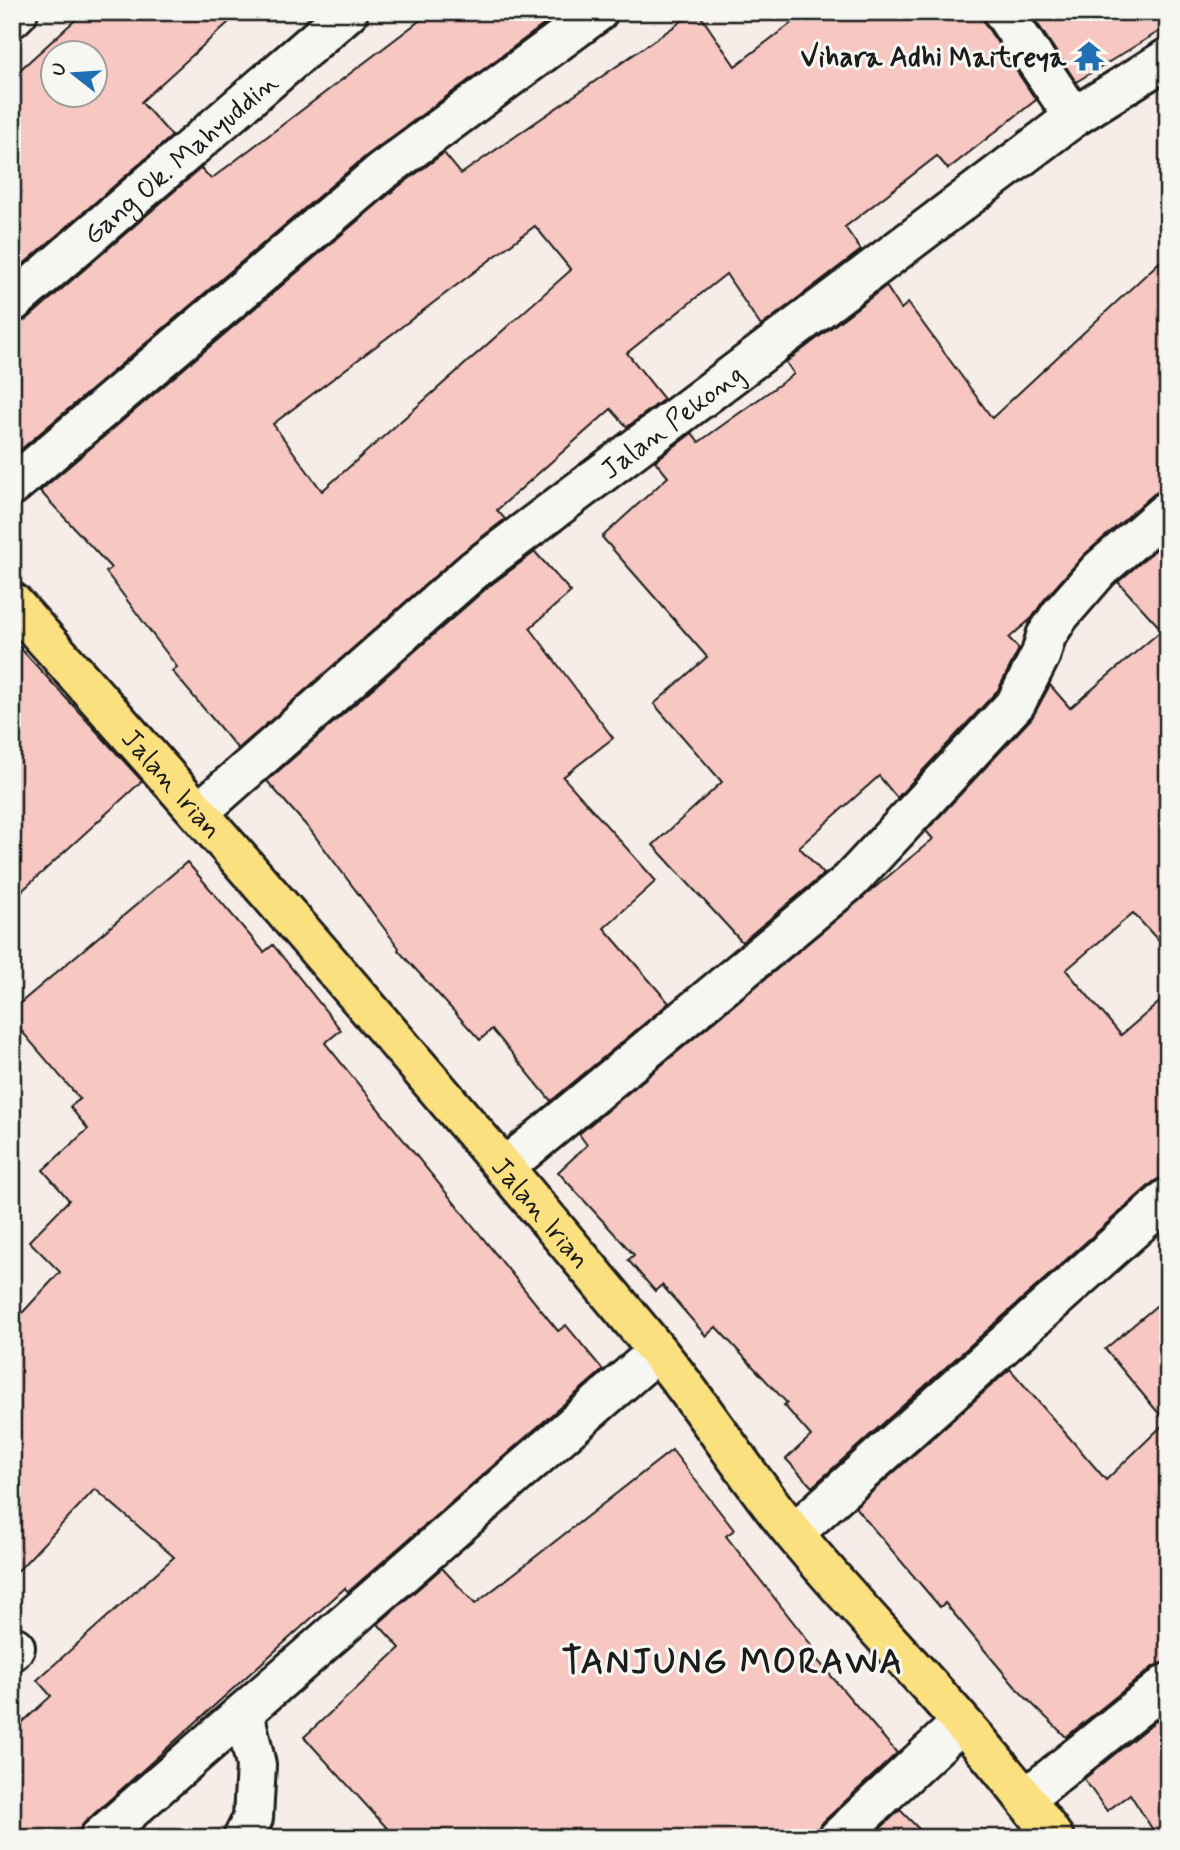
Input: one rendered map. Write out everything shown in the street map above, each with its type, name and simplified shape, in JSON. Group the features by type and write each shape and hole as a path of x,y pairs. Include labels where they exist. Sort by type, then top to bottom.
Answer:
{"main road":[{"name":"Jalan Irian","path":"12,602 199,812 504,1168 657,1352 794,1533 1026,1798 1054,1838"}],"street":[{"path":"12,18 19,12"},
{"name":"Gang Ok. Mahyuddin","path":"12,303 348,12"},
{"path":"12,486 380,173 598,12"},
{"path":"1003,12 1074,117"},
{"name":"Jalan Pekong","path":"199,812 474,570 1074,117 1168,58"},
{"path":"504,1168 850,881 1016,702 1041,654 1046,635 1068,606 1099,570 1168,510"},
{"path":"794,1533 1168,1198"},
{"path":"100,1838 657,1352"},
{"path":"1026,1798 1168,1683"},
{"path":"243,1838 253,1818 256,1765 244,1712"},
{"path":"838,1838 961,1723"}],"building":[{"path":"84,12 240,12 141,102 172,136 12,274 12,77 38,54 38,108 108,108 108,38 55,38"},
{"path":"431,12 561,12 366,156 12,457 12,324 26,320 201,168 211,179"},
{"path":"695,12 698,12 735,66 806,12 981,12 985,24 1036,100 948,169 937,156 845,227 861,250 761,326 726,274 627,353 664,399 627,427 611,409 497,510 505,519 460,554 238,749 172,671 177,667 106,572 111,568 40,491 394,190 444,153 461,174","holes":["535,226 571,270 322,491 273,424"]},
{"name":"Vihara Adhi Maitreya","path":"1030,12 1168,12 1168,26 1076,82"},
{"path":"1168,254 1168,489 1154,494 1085,554 1043,601 1032,618 1009,638 1019,649 998,690 897,798 879,776 799,847 824,874 742,942 653,845 722,782 654,704 707,657 602,537 668,477 655,461 692,433 699,442 794,374 786,362 886,286 901,309 908,303 992,418"},
{"path":"1168,539 1168,951 1133,913 1066,970 1121,1035 1168,995 1168,1173 1153,1182 812,1487 786,1459 811,1436 784,1405 787,1403 716,1327 706,1336 662,1285 655,1291 628,1260 634,1255 558,1172 587,1145 579,1134 933,839 926,831 1032,718 1050,685 1070,708 1162,630 1118,582"},
{"path":"535,552 571,592 530,628 613,738 563,777 656,881 604,928 669,1003 551,1101 492,1029 480,1040 398,950 311,831 267,781 488,587"},
{"path":"12,639 142,781 12,900"},
{"path":"187,862 264,952 273,945 341,1030 325,1043 558,1331 566,1325 603,1370 348,1592 345,1588 85,1822 79,1830 78,1838 12,1838 12,1732 51,1696 37,1680 174,1557 95,1489 12,1577 12,1324 60,1272 29,1241 69,1200 43,1170 88,1129 70,1107 80,1099 12,1020 12,1010"},
{"path":"1168,1296 1168,1662 1154,1666 1066,1737 1018,1690 945,1603 940,1607 855,1507 1010,1369 1106,1480 1166,1422 1105,1349"},
{"path":"672,1450 734,1530 726,1536 812,1646 808,1649 897,1753 823,1822 817,1831 817,1838 396,1838 304,1737 400,1648 378,1624 442,1568 475,1604"},
{"path":"1168,1711 1168,1838 1158,1838 1130,1794 1107,1811 1084,1779"},
{"path":"900,1810 928,1838 870,1838"}],"place":[{"name":"Vihara Adhi Maitreya","path":"1089,56"}],"district":[{"name":"TANJUNG MORAWA","path":"733,1661"}]}
